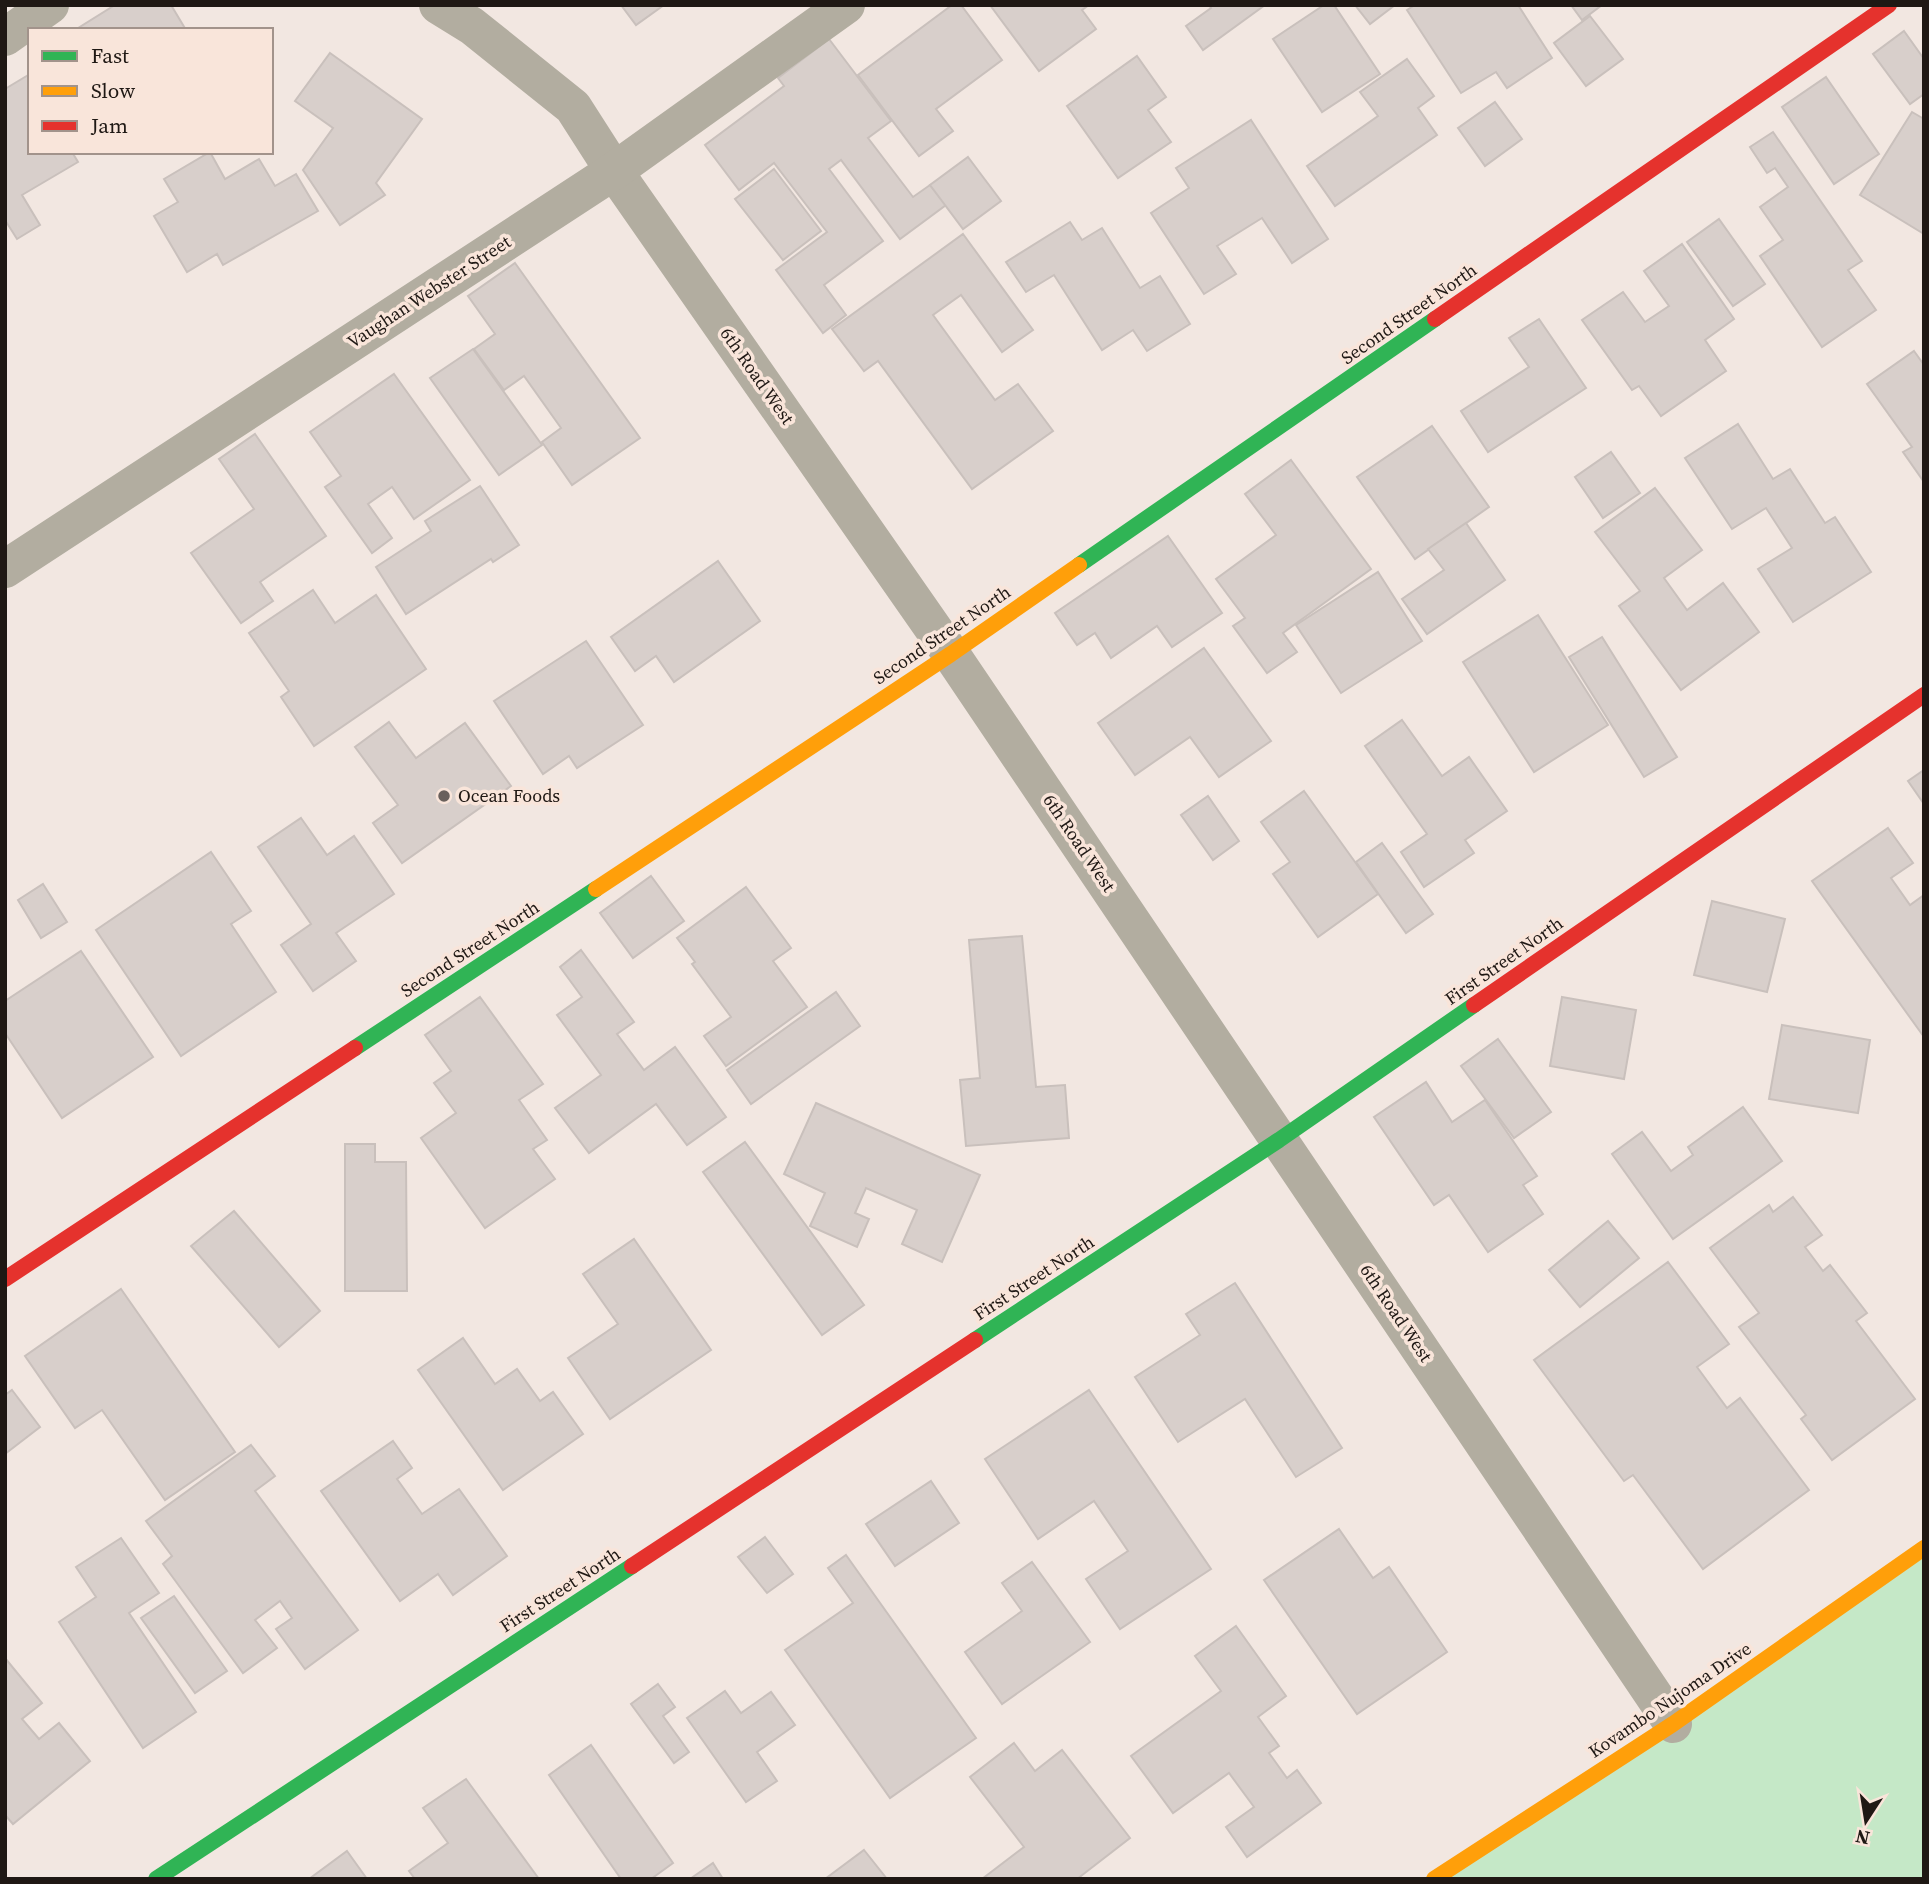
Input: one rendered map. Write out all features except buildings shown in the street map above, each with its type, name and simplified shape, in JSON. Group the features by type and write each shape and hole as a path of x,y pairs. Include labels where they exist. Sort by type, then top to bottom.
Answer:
{"street":[{"path":"5,37 50,5"},
{"name":"6th Road West","path":"438,5 472,26 573,107 614,171 951,654 1673,1724"},
{"name":"Vaughan Webster Street","path":"5,569 614,171 846,5"},
{"name":"Second Street North","path":"5,1279 951,654 1889,5"},
{"name":"First Street North","path":"156,1879 1279,1140 1924,695"},
{"name":"Kovambo Nujoma Drive","path":"1434,1879 1673,1724 1924,1548"}],"green space":[{"path":"1924,1548 1924,1879 1434,1879"}],"traffic: fast":[{"path":"1079,565 1435,319"},
{"path":"355,1048 596,889"},
{"path":"975,1340 1279,1140 1474,1005"},
{"path":"156,1879 632,1566"}],"traffic: slow":[{"path":"596,889 951,654 1079,565"},
{"path":"1434,1879 1673,1724 1924,1548"}],"traffic: jam":[{"path":"1435,319 1889,5"},
{"path":"1474,1005 1924,695"},
{"path":"5,1279 355,1048"},
{"path":"632,1566 975,1340"}],"place":[{"name":"Ocean Foods","path":"444,796"}]}
